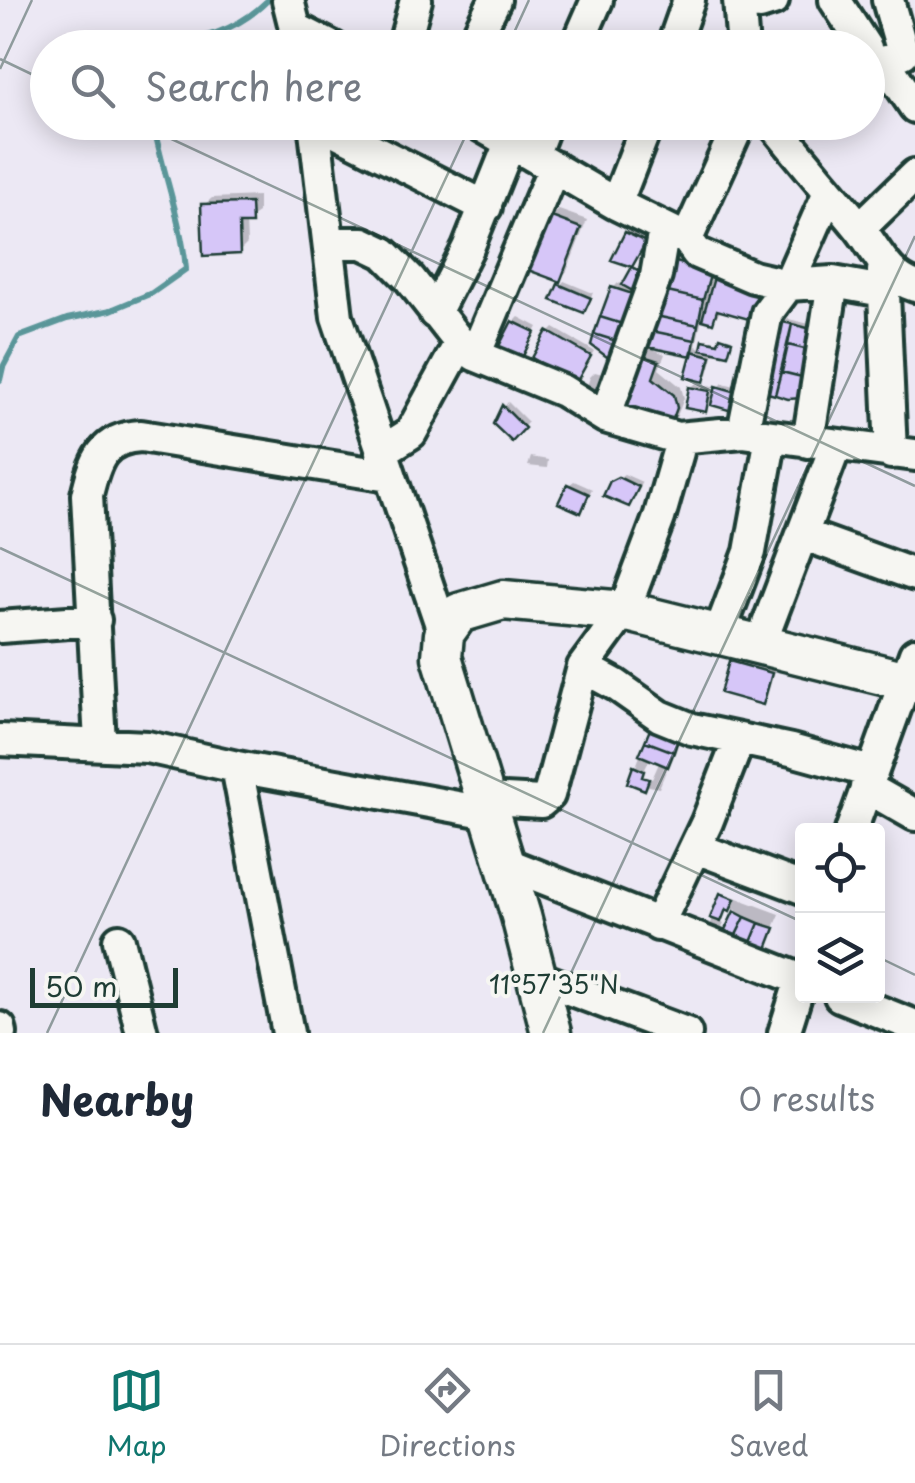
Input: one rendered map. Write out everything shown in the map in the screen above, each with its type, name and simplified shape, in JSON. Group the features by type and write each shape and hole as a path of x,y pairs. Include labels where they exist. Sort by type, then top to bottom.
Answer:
{"main road":[{"path":"551,1033 505,862 442,657 444,634 459,612 503,600 624,611 760,645 912,672"}],"street":[{"path":"288,0 297,30"},
{"path":"407,30 416,0"},
{"path":"480,30 495,0"},
{"path":"584,30 597,0"},
{"path":"678,30 689,0"},
{"path":"742,30 739,0 760,4 773,0"},
{"path":"835,0 860,30"},
{"path":"885,34 888,0"},
{"path":"885,60 915,107"},
{"path":"318,140 337,317 444,634"},
{"path":"352,140 486,207"},
{"path":"506,140 675,234 697,253 753,277 788,285 883,277 915,286"},
{"path":"385,464 468,349 538,140"},
{"path":"616,204 641,140"},
{"path":"605,417 656,276 675,234 730,140"},
{"path":"329,243 363,242 384,253 468,349 563,391 605,417 677,438 757,434 903,454 883,277 860,228 790,140"},
{"path":"435,312 486,207 532,155"},
{"path":"860,228 915,175"},
{"path":"719,634 750,552 768,314 788,285 828,192"},
{"path":"760,645 802,534 822,443 833,282"},
{"path":"100,743 87,495 94,466 109,444 123,437 141,436 385,464"},
{"path":"0,740 148,747 237,767 488,806 546,801 584,667 624,611 659,518 678,452 677,438"},
{"path":"802,534 915,575"},
{"path":"0,626 95,620"},
{"path":"584,667 660,716 692,729 791,750 869,779 915,814"},
{"path":"854,823 912,672"},
{"path":"658,925 696,848 739,740"},
{"path":"237,767 288,1033"},
{"path":"696,848 795,885"},
{"path":"505,862 795,975"},
{"path":"119,940 142,1033"},
{"path":"537,978 686,1033"},
{"path":"784,1033 795,999"},
{"path":"858,1003 915,1026"}],"building":[{"path":"251,203 252,224 239,224 240,254 203,256 201,204"},
{"path":"549,216 581,228 560,282 528,270"},
{"path":"625,232 646,242 632,267 611,260"},
{"path":"669,260 711,272 703,300 663,291"},
{"path":"632,267 650,277 640,295 622,285"},
{"path":"715,274 761,287 752,320 717,310 713,323 702,320"},
{"path":"558,284 591,298 584,313 551,300"},
{"path":"611,287 642,297 632,327 600,317"},
{"path":"663,291 703,300 698,325 656,316"},
{"path":"656,316 698,325 695,340 652,331"},
{"path":"600,317 632,327 626,344 594,334"},
{"path":"773,320 792,324 775,395 756,390"},
{"path":"512,321 535,332 520,362 497,350"},
{"path":"792,324 819,331 815,346 804,349 788,345"},
{"path":"547,331 591,356 576,383 532,358"},
{"path":"652,331 695,340 692,356 648,347"},
{"path":"594,334 626,344 619,366 591,345"},
{"path":"720,337 732,341 728,355 701,349 703,340 718,343"},
{"path":"788,345 813,351 806,378 782,372"},
{"path":"692,351 711,356 704,382 685,377"},
{"path":"640,355 659,361 653,378 674,395 677,408 670,427 621,409"},
{"path":"781,372 806,378 802,398 775,395"},
{"path":"716,386 744,394 739,413 711,405"},
{"path":"689,387 710,391 706,412 685,408"},
{"path":"502,405 525,428 512,442 493,424"},
{"path":"618,477 639,487 629,507 603,496 610,481"},
{"path":"567,484 589,494 581,513 558,503"},
{"path":"729,661 772,673 763,705 720,693"},
{"path":"654,720 681,731 674,752 645,741"},
{"path":"645,741 674,752 668,767 639,755"},
{"path":"633,766 644,771 642,777 649,779 645,790 627,783"},
{"path":"720,893 735,899 721,922 710,918"},
{"path":"734,911 745,917 734,939 723,934"},
{"path":"745,917 759,923 749,947 734,939"},
{"path":"759,923 775,928 765,954 749,947"}],"waterway":[{"path":"222,30 268,0"},
{"path":"0,380 19,337 67,319 111,310 152,293 186,269 157,140"}]}
